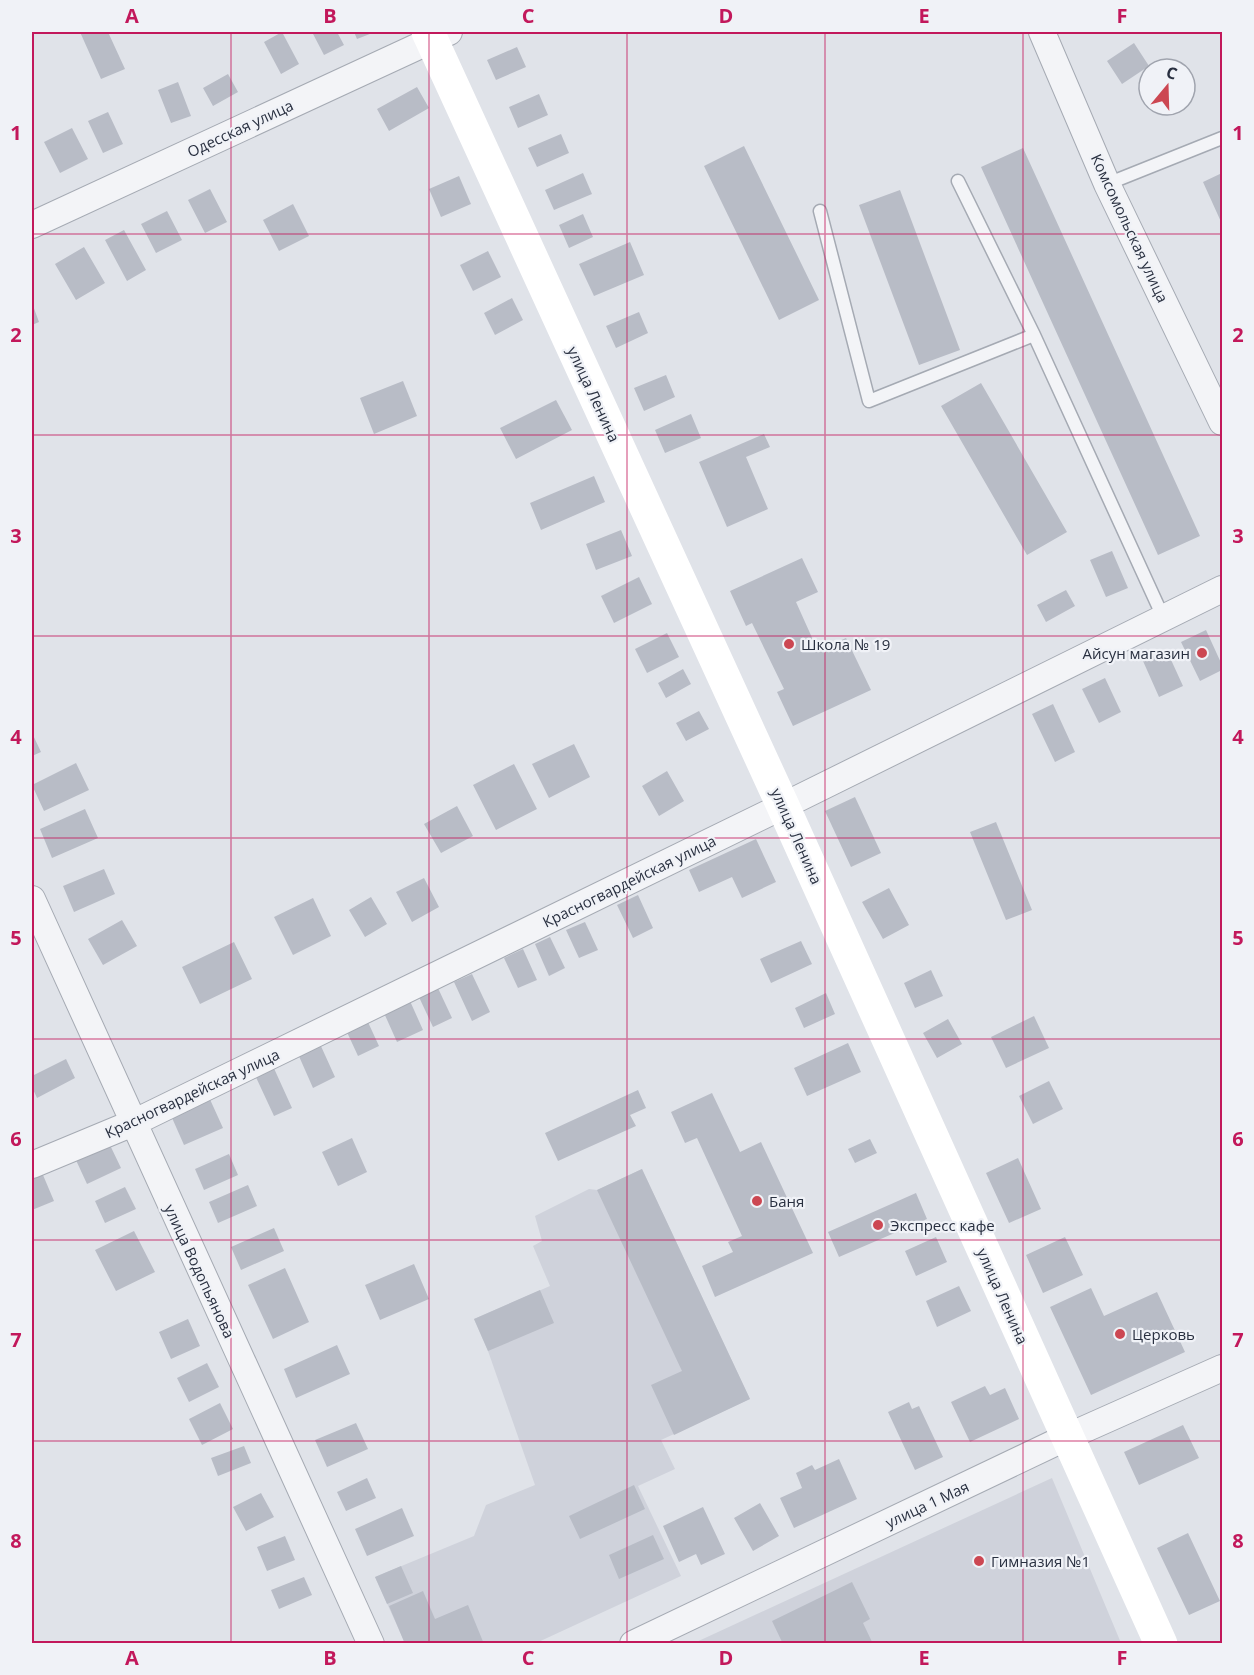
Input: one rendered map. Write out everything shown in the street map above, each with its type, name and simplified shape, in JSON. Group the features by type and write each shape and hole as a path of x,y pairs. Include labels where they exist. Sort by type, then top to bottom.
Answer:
{"street":[{"name":"Комсомольская улица","path":"1042,32 1107,184 1222,422"},
{"name":"Одесская улица","path":"32,225 436,34"},
{"name":"улица Ленина","path":"436,34 1161,1644"},
{"name":"Красногвардейская улица","path":"32,1165 133,1123 1222,589"},
{"name":"улица Водопьянова","path":"32,899 371,1644"},
{"name":"улица 1 Мая","path":"633,1644 1067,1437 1222,1368"}],"lane":[{"path":"1107,184 1222,138"},
{"path":"958,181 1034,335 1164,619"},
{"path":"820,211 868,401 1034,335"}],"shaded area":[{"path":"642,1169 750,1399 661,1440 675,1469 638,1486 681,1576 534,1644 405,1643 375,1577 474,1536 486,1505 535,1485 488,1351 474,1319 550,1286 533,1246 542,1241 535,1216 589,1189 597,1190"},
{"name":"Гимназия №1","path":"1052,1478 1121,1643 692,1644"}],"building":[{"path":"80,32 108,32 125,69 101,79"},
{"path":"282,32 299,64 281,74 264,42"},
{"path":"312,32 337,32 344,45 324,55"},
{"path":"354,32 375,32 357,39"},
{"path":"1134,43 1143,57 1137,57 1137,74 1122,84 1107,61"},
{"path":"517,47 526,67 496,80 487,60"},
{"path":"228,74 238,92 213,106 203,88"},
{"path":"178,82 191,116 171,123 158,90"},
{"path":"417,87 429,108 389,131 377,109"},
{"path":"539,94 548,115 518,128 509,107"},
{"path":"108,112 123,144 103,153 88,121"},
{"path":"72,128 88,159 60,173 44,142"},
{"path":"561,134 569,153 537,167 528,148"},
{"path":"744,146 819,300 779,320 704,166"},
{"path":"1023,148 1200,536 1158,555 981,167"},
{"path":"583,173 592,194 554,210 545,190"},
{"path":"1222,173 1222,224 1203,182"},
{"path":"459,176 471,204 441,217 429,189"},
{"path":"210,189 227,222 205,233 188,200"},
{"path":"900,190 960,350 919,365 859,205"},
{"path":"293,204 309,236 279,251 263,220"},
{"path":"167,211 182,240 156,253 141,224"},
{"path":"583,214 593,237 569,248 559,225"},
{"path":"124,230 146,270 127,281 105,240"},
{"path":"630,242 644,275 594,296 579,264"},
{"path":"84,247 105,283 76,300 55,264"},
{"path":"488,251 501,277 473,291 460,265"},
{"path":"512,298 523,320 495,335 484,313"},
{"path":"32,303 39,322 32,325"},
{"path":"639,312 648,333 616,348 606,326"},
{"path":"666,375 675,397 644,411 634,388"},
{"path":"403,381 417,416 374,434 360,398"},
{"path":"981,383 1067,532 1027,555 941,406"},
{"path":"556,400 572,430 516,459 500,428"},
{"path":"691,414 701,438 665,453 655,430"},
{"path":"764,434 770,447 746,457 768,509 727,527 699,462"},
{"path":"594,476 605,502 541,530 530,503"},
{"path":"621,530 632,556 596,570 586,544"},
{"path":"1112,551 1128,588 1106,597 1090,560"},
{"name":"Школа № 19","path":"802,558 818,592 796,602 818,651 846,638 871,690 793,726 777,692 784,689 752,623 746,626 730,591"},
{"path":"639,577 652,604 614,623 601,596"},
{"path":"1066,590 1075,606 1046,622 1037,605"},
{"name":"Айсун магазин","path":"1206,630 1222,665 1222,670 1200,681 1181,642"},
{"path":"667,633 679,657 647,673 635,649"},
{"path":"1167,651 1183,686 1159,697 1143,661"},
{"path":"683,669 691,684 666,698 658,683"},
{"path":"1105,678 1121,712 1099,723 1082,689"},
{"path":"1053,704 1075,752 1055,762 1032,714"},
{"path":"699,711 709,729 686,741 676,723"},
{"path":"32,733 41,752 32,756"},
{"path":"574,744 590,777 549,798 532,764"},
{"path":"76,763 89,790 44,811 32,785"},
{"path":"514,764 537,809 496,830 473,785"},
{"path":"667,771 684,801 659,816 642,786"},
{"path":"855,797 881,853 851,867 825,811"},
{"path":"457,806 473,836 441,853 424,824"},
{"path":"85,809 98,838 52,858 40,829"},
{"path":"996,822 1032,910 1006,920 970,832"},
{"path":"756,839 776,882 742,898 732,877 699,892 689,870"},
{"path":"104,869 115,894 74,912 63,886"},
{"path":"424,878 439,907 412,922 396,892"},
{"path":"889,888 909,925 883,939 862,902"},
{"path":"638,895 653,928 633,938 617,905"},
{"path":"371,897 387,924 365,937 349,910"},
{"path":"313,898 331,936 293,955 274,917"},
{"path":"122,920 137,946 103,965 88,939"},
{"path":"585,922 598,950 579,958 566,930"},
{"path":"550,937 565,968 549,976 535,944"},
{"path":"801,941 812,964 771,983 760,959"},
{"path":"234,942 252,979 200,1004 182,967"},
{"path":"523,949 537,980 518,988 504,958"},
{"path":"931,970 943,996 915,1008 904,983"},
{"path":"472,974 490,1012 472,1021 454,982"},
{"path":"437,986 452,1018 433,1027 418,995"},
{"path":"826,993 835,1014 804,1028 795,1008"},
{"path":"410,1001 423,1030 397,1042 384,1013"},
{"path":"1034,1016 1049,1048 1006,1068 991,1037"},
{"path":"948,1019 962,1044 937,1058 923,1033"},
{"path":"367,1020 379,1046 358,1056 346,1030"},
{"path":"848,1043 861,1072 807,1096 794,1068"},
{"path":"320,1044 335,1077 313,1088 298,1054"},
{"path":"66,1059 75,1078 37,1098 32,1087 32,1076"},
{"path":"272,1064 292,1108 274,1116 254,1073"},
{"path":"1049,1081 1063,1109 1033,1124 1019,1096"},
{"path":"638,1090 646,1108 630,1115 636,1126 558,1161 545,1133"},
{"name":"Баня","path":"712,1093 740,1152 761,1142 813,1253 715,1297 702,1266 733,1252 728,1242 742,1236 697,1138 685,1143 671,1112"},
{"path":"208,1095 223,1128 184,1145 169,1111"},
{"path":"352,1138 367,1172 338,1186 322,1152"},
{"path":"870,1139 877,1153 855,1163 848,1149"},
{"path":"109,1143 121,1168 87,1184 75,1158"},
{"path":"229,1154 238,1175 204,1190 195,1169"},
{"path":"1018,1158 1041,1209 1009,1223 986,1173"},
{"path":"642,1169 750,1399 674,1435 651,1385 682,1371 597,1190"},
{"path":"43,1175 54,1201 32,1210 32,1179"},
{"path":"248,1185 257,1206 218,1223 209,1202"},
{"path":"125,1187 136,1209 105,1223 95,1201"},
{"name":"Экспресс кафе","path":"916,1193 927,1219 839,1257 828,1232"},
{"path":"274,1228 284,1251 241,1270 231,1247"},
{"path":"134,1231 155,1272 116,1291 95,1250"},
{"path":"936,1237 947,1262 916,1276 905,1251"},
{"path":"1065,1237 1083,1275 1043,1293 1026,1255"},
{"path":"414,1264 429,1299 380,1320 365,1285"},
{"path":"285,1268 309,1322 273,1339 248,1285"},
{"path":"959,1286 971,1311 937,1327 926,1301"},
{"name":"Церковь","path":"1091,1288 1104,1316 1157,1292 1185,1352 1091,1395 1050,1307"},
{"path":"540,1290 554,1323 488,1351 474,1319"},
{"path":"188,1319 200,1346 171,1359 159,1332"},
{"path":"337,1345 350,1374 296,1398 284,1369"},
{"path":"207,1363 219,1387 189,1402 177,1378"},
{"path":"985,1386 990,1395 1005,1388 1019,1419 970,1442 951,1402"},
{"path":"909,1402 912,1409 919,1406 943,1457 915,1470 888,1412"},
{"path":"220,1403 233,1429 202,1445 189,1419"},
{"path":"356,1423 368,1449 327,1467 315,1440"},
{"path":"1183,1425 1199,1458 1139,1485 1124,1452"},
{"path":"244,1446 251,1463 218,1476 211,1458"},
{"path":"839,1459 857,1499 794,1528 780,1498 802,1488 796,1473 812,1465 815,1470"},
{"path":"367,1478 376,1498 346,1511 337,1492"},
{"path":"634,1485 645,1509 580,1539 569,1516"},
{"path":"261,1493 274,1517 246,1531 233,1507"},
{"path":"760,1503 779,1536 753,1551 734,1518"},
{"path":"703,1507 725,1554 701,1565 696,1554 679,1562 663,1526"},
{"path":"402,1508 414,1536 367,1556 355,1529"},
{"path":"1188,1533 1220,1601 1189,1615 1157,1548"},
{"path":"653,1535 664,1559 619,1579 609,1555"},
{"path":"285,1536 295,1560 267,1571 257,1547"},
{"path":"401,1566 413,1593 387,1604 375,1577"},
{"path":"304,1577 312,1595 279,1609 271,1590"},
{"path":"852,1582 870,1619 863,1623 873,1644 783,1644 772,1621"},
{"path":"423,1591 435,1619 468,1605 484,1644 405,1644 389,1606"}],"place":[{"name":"Школа № 19","path":"789,644"},
{"name":"Айсун магазин","path":"1202,653"},
{"name":"Баня","path":"757,1201"},
{"name":"Экспресс кафе","path":"878,1225"},
{"name":"Церковь","path":"1120,1334"},
{"name":"Гимназия №1","path":"979,1561"}]}
